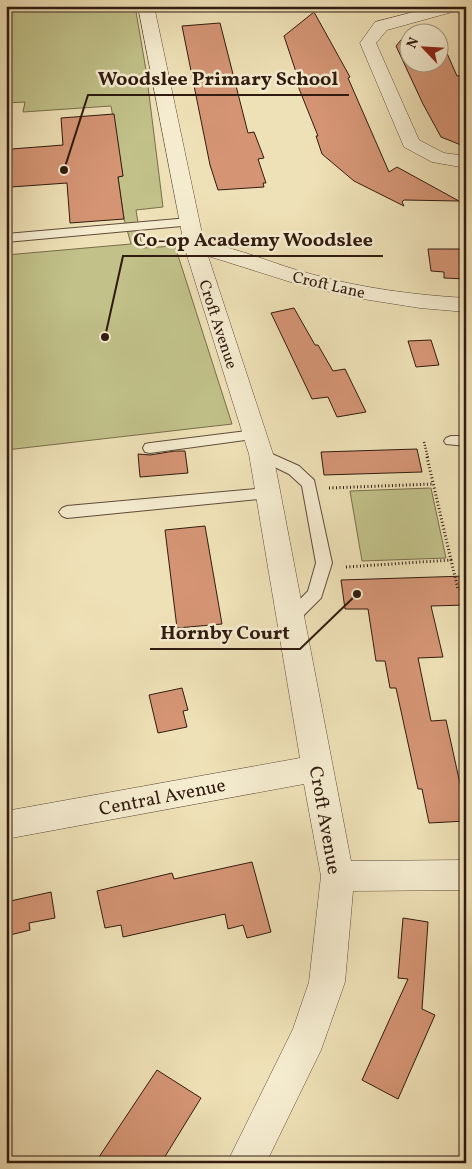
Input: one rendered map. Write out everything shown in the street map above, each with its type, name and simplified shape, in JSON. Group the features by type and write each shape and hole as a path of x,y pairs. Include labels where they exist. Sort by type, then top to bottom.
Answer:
{"street":[{"name":"Croft Avenue","path":"146,6 195,249 258,445 338,876 328,982 308,1037 246,1163"},
{"path":"457,6 381,26 368,43 411,143 439,158 466,162"},
{"name":"Croft Lane","path":"195,249 209,249 282,273 344,289 440,304 466,305"},
{"name":"Central Avenue","path":"6,825 317,768"},
{"path":"338,876 466,875"}],"lane":[{"path":"6,238 189,222"},
{"path":"451,441 466,440"},
{"path":"150,448 258,445 294,470 308,484 324,563 315,594 290,618"},
{"path":"67,512 268,493"}],"path":[{"path":"424,442 458,589 466,589"},
{"path":"310,489 434,484"},
{"path":"322,568 450,560"}],"green space":[{"path":"6,6 135,6 146,70 163,207 136,210 142,248 175,246 232,424 6,450 6,255 131,244 124,219 118,177 123,176 111,106 23,112 25,102 6,103"},
{"path":"431,488 446,558 362,561 350,491"}],"building":[{"path":"314,12 350,77 348,78 389,172 397,167 459,201 404,200 402,202 404,206 354,181 322,154 316,136 318,136 296,81 299,81 284,36"},
{"path":"220,23 248,133 254,132 264,158 258,159 266,183 263,183 264,187 218,190 210,165 182,26"},
{"path":"400,41 400,55 396,46"},
{"path":"450,60 457,76 466,75 466,147 441,137 408,72 450,72"},
{"path":"114,114 123,176 118,177 124,219 70,223 67,183 11,187 12,149 63,145 61,118"},
{"path":"428,249 466,249 466,279 444,278 444,272 431,271"},
{"path":"294,308 315,345 318,345 333,371 345,369 366,412 337,417 328,397 312,399 271,313"},
{"path":"431,340 439,365 416,367 408,341"},
{"path":"417,449 422,472 324,475 321,452"},
{"path":"185,451 188,473 140,477 138,454 150,455"},
{"path":"205,526 222,624 177,628 165,530"},
{"path":"466,576 466,605 431,606 443,657 418,658 431,721 446,720 461,788 466,787 466,821 429,823 422,789 418,789 396,688 390,688 385,661 376,661 368,609 345,609 341,580"},
{"path":"182,688 188,710 183,711 187,727 158,733 149,695"},
{"path":"252,862 271,932 247,938 243,925 228,929 225,914 123,937 121,925 105,928 97,891 172,873 174,879"},
{"path":"51,892 55,918 29,923 30,930 6,936 6,902"},
{"path":"403,918 428,922 422,1009 435,1015 398,1099 362,1080 408,979 398,978"},
{"path":"157,1070 201,1098 161,1163 95,1163"}],"place":[{"name":"Woodslee Primary School","path":"64,170"},
{"name":"Co-op Academy Woodslee","path":"105,337"},
{"name":"Hornby Court","path":"357,594"}]}
